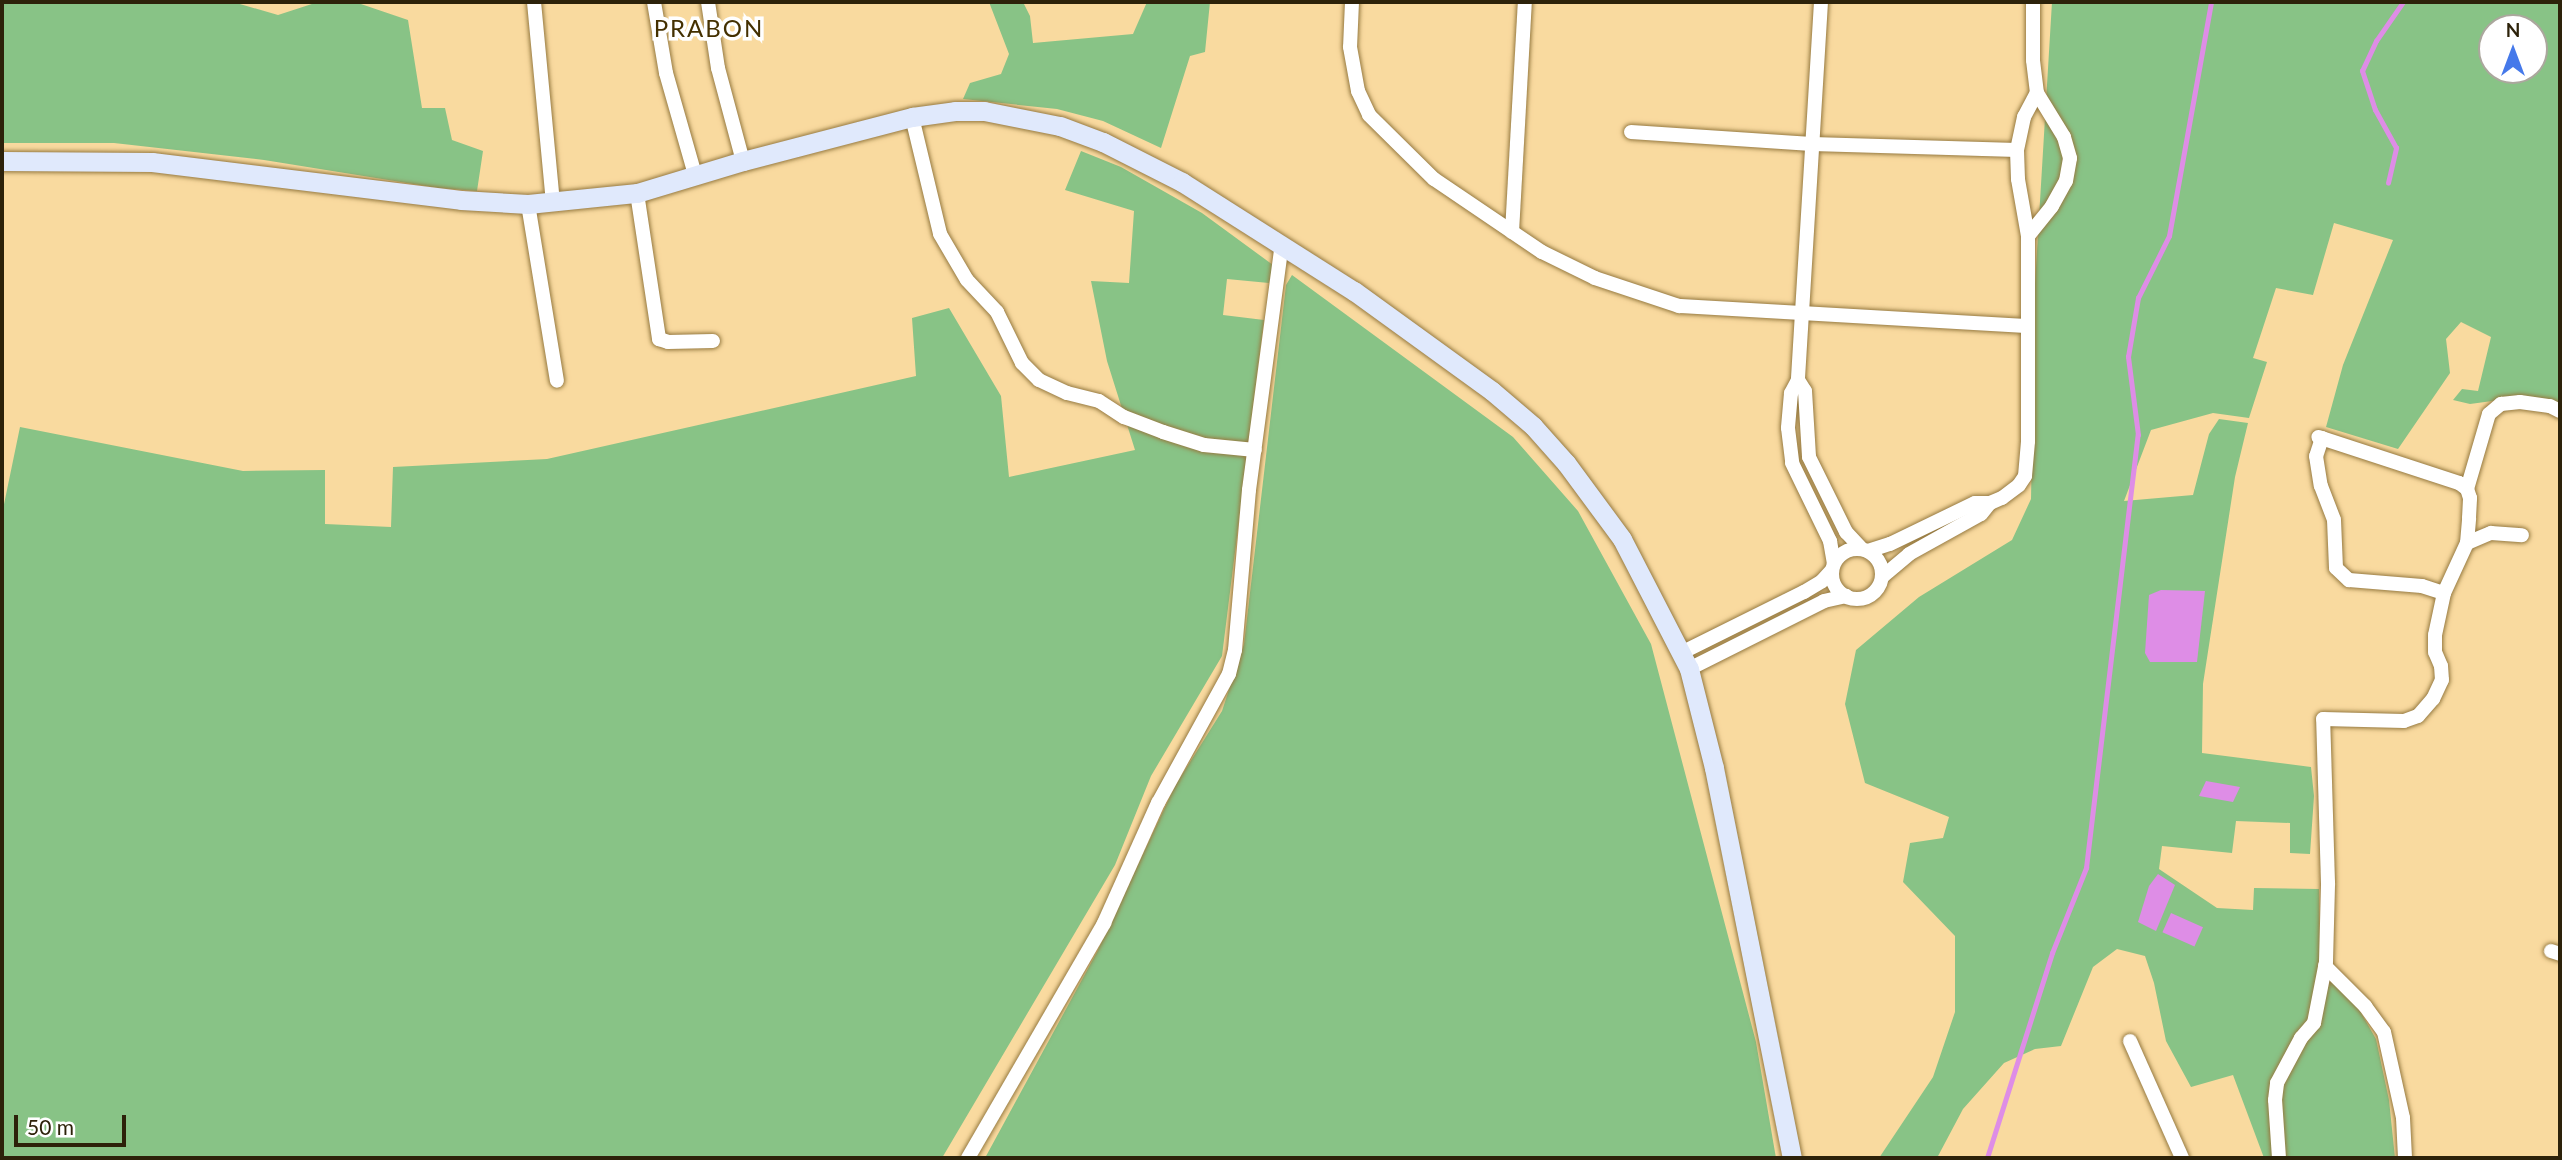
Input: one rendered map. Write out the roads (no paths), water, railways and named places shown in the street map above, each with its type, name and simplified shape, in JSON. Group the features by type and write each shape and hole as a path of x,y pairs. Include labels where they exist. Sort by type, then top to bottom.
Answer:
{"street":[{"path":"534,2 553,202"},
{"path":"654,2 666,73 695,175"},
{"path":"708,2 718,68 743,161"},
{"path":"1352,2 1350,47 1358,91 1370,115 1434,179 1542,251 1595,278 1679,306 1803,311 2027,326"},
{"path":"1512,232 1525,2"},
{"path":"1821,2 1798,380 1791,393 1788,446 1804,492 1830,541 1835,586 1846,596"},
{"path":"2028,236 2061,189 2070,158 2064,137 2036,93 2033,2"},
{"path":"1685,661 1824,601 1846,596 1869,596 1882,577 1909,554 1981,514 1990,503 2019,485 2025,476 2028,451 2028,236 2018,178 2017,150 2024,117 2036,93"},
{"path":"2,160 152,162 461,200 528,204 637,193 743,161 912,117 955,111 984,111 1060,126 1103,142 1182,182 1282,244 1440,352 1533,426 1598,503 1616,530 1685,661 1714,768 1766,1015 1792,1158"},
{"path":"912,117 940,234 968,280 997,312 1022,363 1039,380 1067,393 1099,401 1124,417 1163,432 1205,445 1255,450"},
{"path":"1631,132 1812,144 2017,150"},
{"path":"637,193 659,339 668,342 713,341"},
{"path":"528,204 557,381"},
{"path":"968,1158 1104,923 1158,803 1229,674 1236,650 1255,450 1282,244"},
{"path":"1798,380 1805,391 1807,444 1819,483 1846,533 1879,562 1882,577"},
{"path":"2467,489 2489,414 2501,404 2520,402 2550,406 2560,411"},
{"path":"2279,1158 2275,1100 2277,1083 2301,1038 2314,1023 2325,966 2329,921 2323,719 2404,721 2418,716 2433,699 2442,680 2441,666 2435,652 2435,635 2444,593 2467,543 2470,498 2467,489 2459,483 2320,438 2316,456 2317,469 2334,520 2336,568 2349,580 2422,586 2444,593"},
{"path":"1804,492 1819,483"},
{"path":"1685,661 1822,581 1845,552 1890,544 1975,503 1990,503"},
{"path":"2467,543 2491,533 2522,536"},
{"path":"2325,966 2365,1006 2384,1031 2403,1118 2405,1158"},
{"path":"2130,1041 2182,1158"}],"waterway":[{"path":"1987,1158 2052,953 2086,868 2138,435 2128,357 2138,298 2169,236 2211,2"},
{"path":"2388,183 2396,148 2375,110 2362,71 2376,41 2403,2"}],"district":[{"name":"PRABON","path":"709,28"}]}
